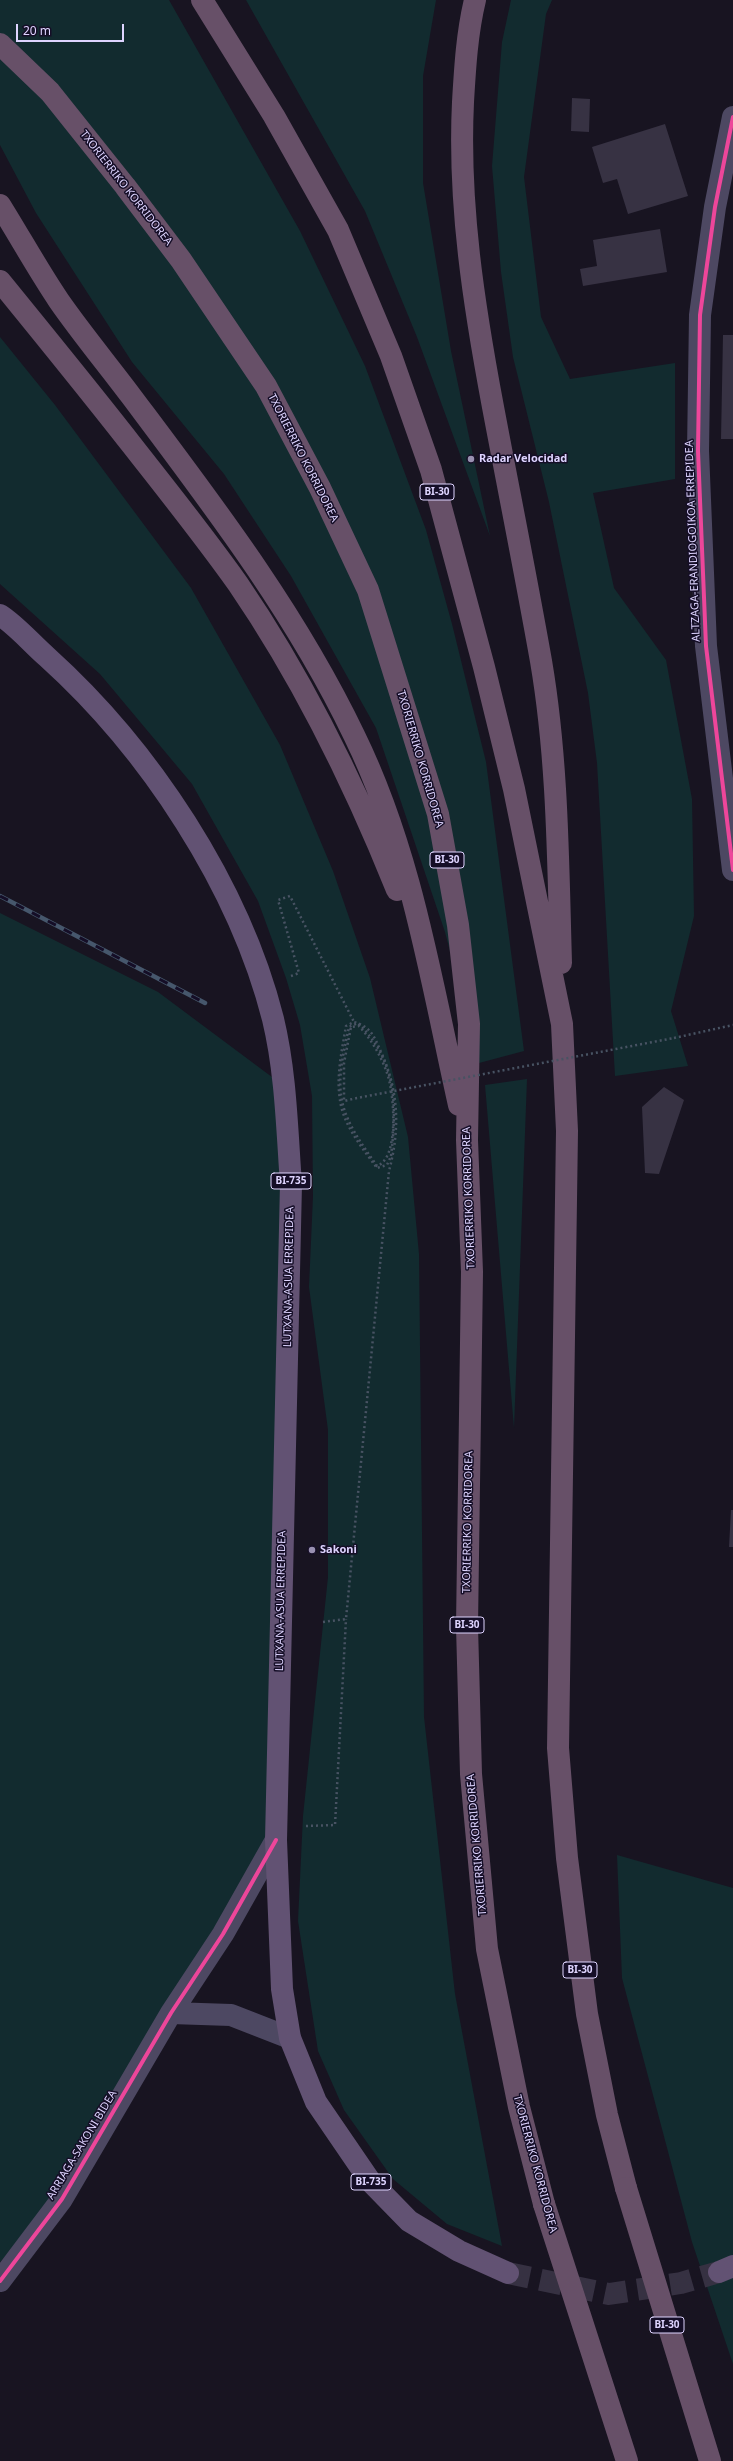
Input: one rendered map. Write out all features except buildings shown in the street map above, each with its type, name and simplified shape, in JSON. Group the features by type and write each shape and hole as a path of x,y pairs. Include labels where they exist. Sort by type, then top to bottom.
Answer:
{"highway":[{"name":"BI-30","path":"202,0 274,116 338,230 399,378 431,470 484,667 516,797 562,1024 567,1139 558,1748 568,1866 585,2006 607,2115 626,2188 710,2461"},
{"path":"475,0 465,73 462,123 462,173 467,238 477,319 541,664 556,781 562,1024"},
{"name":"TXORIERRIKO KORRIDOREA","path":"0,44 50,92 182,260 266,386 320,488 368,590 438,814 457,918 469,1024 467,1140 472,1272 467,1626 471,1774 487,1949 519,2107 544,2204 627,2461"},
{"path":"0,205 59,301 237,537 310,651 354,735 387,811 432,974 467,1140"},
{"path":"0,281 163,484 238,584 329,737 369,820 432,974"}],"main road":[{"name":"LUTXANA-ASUA ERREPIDEA","path":"0,615 74,682 126,740 169,796 218,878 252,956 273,1020 284,1086 291,1184 276,1833"},
{"name":"BI-735","path":"276,1833 282,1989 290,2038 316,2102 370,2181 409,2221 459,2251 508,2272"}],"street":[{"name":"ALTZAGA-ERANDIOGOIKOA ERREPIDEA","path":"733,117 715,207 700,315 698,451 706,646 733,870"},
{"name":"ARRIAGA-SAKONI BIDEA","path":"0,2281 62,2199 171,2013 223,1934 276,1833"},
{"path":"171,2013 231,2015 290,2038"}],"path":[{"path":"286,978 299,973 278,900 290,896 354,1022"},
{"path":"276,1833 335,1825 346,1619 389,1171 397,1122 396,1100 391,1072 374,1036 366,1025 354,1022 346,1026 340,1060 340,1101 358,1143 377,1168 386,1165 391,1156 395,1100 393,1093 392,1086 389,1072 372,1037 358,1023 349,1027 342,1061 342,1101 360,1142 378,1166 384,1164 390,1156 393,1100 392,1093 390,1086 387,1073 370,1039 359,1026 351,1027 344,1063 344,1101 380,1094 388,1092 396,1090 733,1026"},
{"path":"323,1622 346,1619"}],"green space":[{"path":"0,0 169,0 300,231 365,366 426,530 452,624 486,762 524,1051 479,1063 445,932 376,728 291,576 224,474 132,362 36,213 0,145"},
{"path":"246,0 436,0 423,76 423,183 451,351 490,536 417,337 365,211"},
{"path":"511,0 552,0 546,14 524,177 541,317 570,379 675,363 675,479 593,493 614,588 666,660 692,799 694,916 671,1011 688,1066 615,1076 597,763 588,693 549,502 513,357 501,272 492,166 502,42"},
{"path":"0,337 55,405 191,588 280,745 333,871 370,978 408,1137 419,1254 424,1717 455,1994 502,2246 447,2224 393,2179 344,2110 318,2051 298,1921 303,1816 328,1577 328,1430 309,1287 313,1196 312,1096 300,1025 286,978 258,901 192,784 100,674 0,584"},
{"path":"0,913 158,992 284,1086 276,1840 62,2199 0,2262"},
{"path":"527,1079 514,1428 485,1085"},
{"path":"617,1855 733,1888 733,2364 692,2242 622,1978"}],"tunnel":[{"path":"508,2273 609,2294 681,2283 719,2272"}],"railway":[{"path":"0,896 205,1003"}],"cycle path":[{"path":"733,117 715,207 700,315 698,451 706,646 733,870"},
{"path":"0,2281 62,2199 171,2013 223,1934 276,1840"}],"place":[{"name":"Radar Velocidad","path":"471,459"},
{"name":"Sakoni","path":"312,1550"}]}
